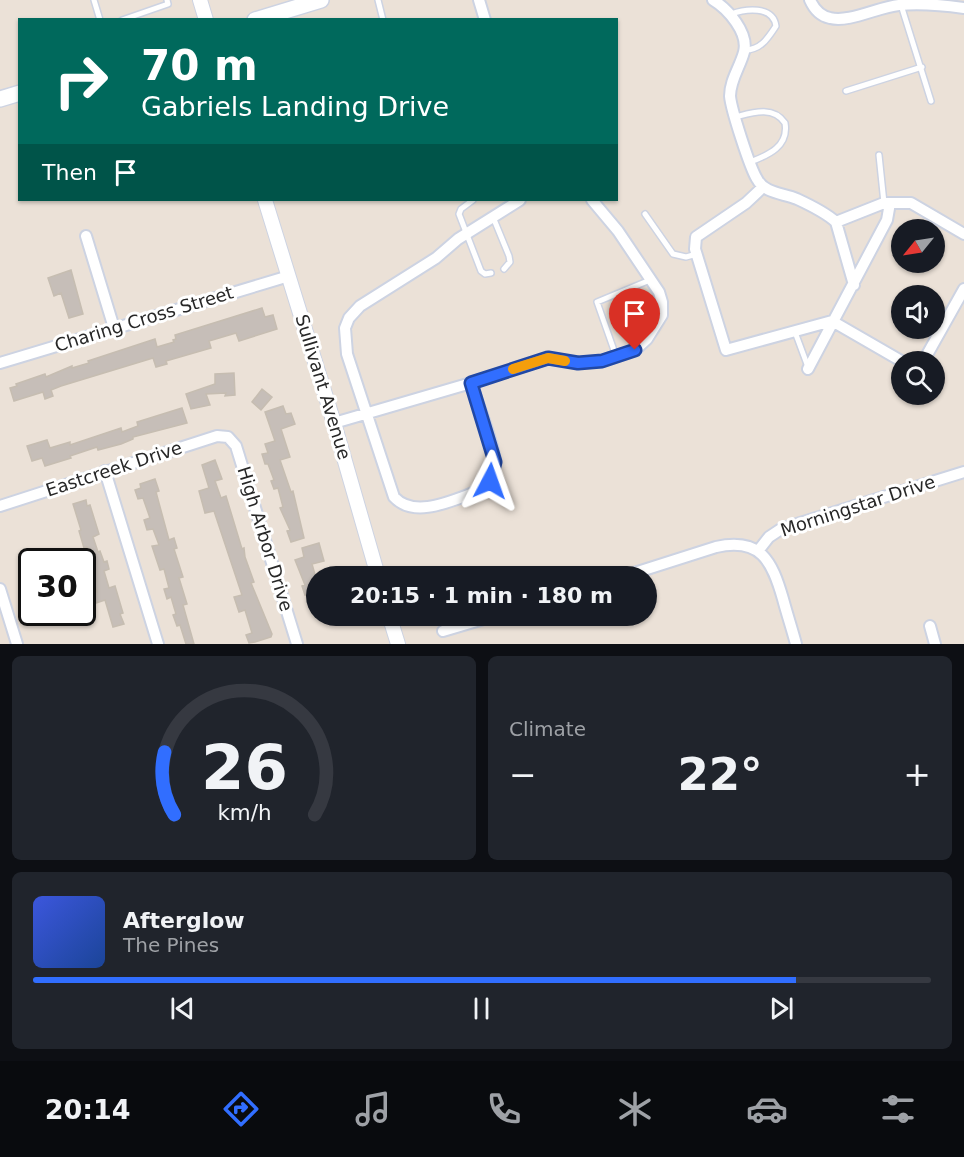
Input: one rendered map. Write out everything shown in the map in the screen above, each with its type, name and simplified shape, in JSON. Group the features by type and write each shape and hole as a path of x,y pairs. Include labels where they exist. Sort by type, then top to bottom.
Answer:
{"main road":[{"path":"267,18 286,15 321,0"},
{"path":"0,99 18,94"}],"street":[{"path":"200,0 205,18"},
{"path":"479,0 485,18"},
{"path":"713,0 731,14 738,27 745,50 730,94 735,117 756,178 763,187 795,198 836,222 854,285"},
{"path":"810,0 823,16 838,19 901,5 931,2 964,8"},
{"path":"763,187 746,203 696,237 697,254 726,350 832,321 891,355"},
{"name":"Sullivant Avenue","path":"264,201 334,423 375,566"},
{"path":"471,383 493,453 494,472 486,487 479,491 432,506 417,508 406,506 394,497 347,354 345,328 349,318 360,306 436,258 467,234 518,201"},
{"path":"334,423 548,358 578,363 602,361 635,350 647,339 662,315 662,302 659,292 618,231 593,201"},
{"path":"836,222 887,203 911,203 963,231"},
{"path":"808,369 886,220 887,203"},
{"path":"86,236 114,328"},
{"name":"Charing Cross Street","path":"0,363 289,276"},
{"path":"929,351 964,289"},
{"name":"Eastcreek Drive","path":"0,506 217,436 228,437"},
{"name":"High Arbor Drive","path":"228,437 236,446 297,644"},
{"path":"105,471 158,644"},
{"name":"Morningstar Drive","path":"758,551 769,537 781,529 964,472"},
{"path":"657,566 730,544 751,547 771,564 796,644"},
{"path":"0,589 17,644"},
{"path":"392,626 398,644"},
{"path":"443,631 460,626"},
{"path":"930,626 935,644"}],"lane":[{"path":"94,0 99,18"},
{"path":"128,18 168,4 167,0"},
{"path":"378,0 382,18"},
{"path":"901,5 931,101"},
{"path":"731,14 755,9 771,14 774,19 776,26 769,37 757,48 745,50"},
{"path":"846,91 922,67"},
{"path":"735,117 769,112 776,114 785,123 785,137 779,146 767,156 750,162"},
{"path":"879,155 887,203"},
{"path":"472,201 461,209 459,214 481,271 485,274 491,273"},
{"path":"645,214 673,254 686,257 697,254"},
{"path":"493,217 509,256 510,262 504,268"},
{"path":"616,356 597,302 651,280"},
{"path":"795,332 808,369"}],"building":[{"path":"71,270 83,314 69,318 61,293 54,296 48,278"},
{"path":"262,308 265,317 273,315 277,329 239,341 236,333 209,341 211,348 166,361 167,364 156,367 153,358 61,386 51,390 53,396 45,399 43,392 14,401 10,388 17,386 16,384 45,374 46,377 72,366 72,368 89,363 88,361 155,339 157,347 174,342 175,335"},
{"path":"234,373 235,395 206,394 210,405 191,409 186,394 215,384 215,374"},
{"path":"262,389 272,397 261,410 252,402"},
{"path":"283,406 286,414 291,413 295,424 281,429 290,457 280,460 291,492 293,491 304,538 291,542 287,531 290,530 280,508 283,507 278,488 274,489 271,481 274,480 262,454 268,453 265,444 275,441 265,412"},
{"path":"182,408 187,423 133,437 121,444 98,450 97,447 45,466 42,458 32,461 27,446 47,440 50,448 70,442 70,445 121,428 122,432 138,426 137,422"},
{"path":"215,460 222,479 215,481 221,498 226,496 254,582 251,583 272,634 271,637 255,642 249,643 246,635 252,633 245,610 239,612 234,597 242,595 214,511 205,513 199,491 209,488 202,465"},
{"path":"155,479 159,491 156,492 169,540 174,538 177,548 174,549 183,577 179,578 187,604 183,605 194,644 186,644 180,625 177,626 171,597 167,599 164,589 169,588 164,569 160,570 152,546 159,545 153,529 147,530 144,520 150,518 143,498 138,499 135,490 141,488 140,484"},
{"path":"86,500 87,506 90,505 99,534 93,537 98,552 100,551 104,562 107,561 109,569 104,571 109,588 115,586 124,624 113,627 105,600 96,603 96,548 84,548 73,504"},
{"path":"319,543 324,561 306,566 305,595 302,586 305,585 295,560 304,557 302,548"}],"slow traffic":[{"path":"513,369 548,358 565,361"}],"route":[{"path":"490,481 495,462 471,383 548,358 578,363 602,361 635,350"}]}
